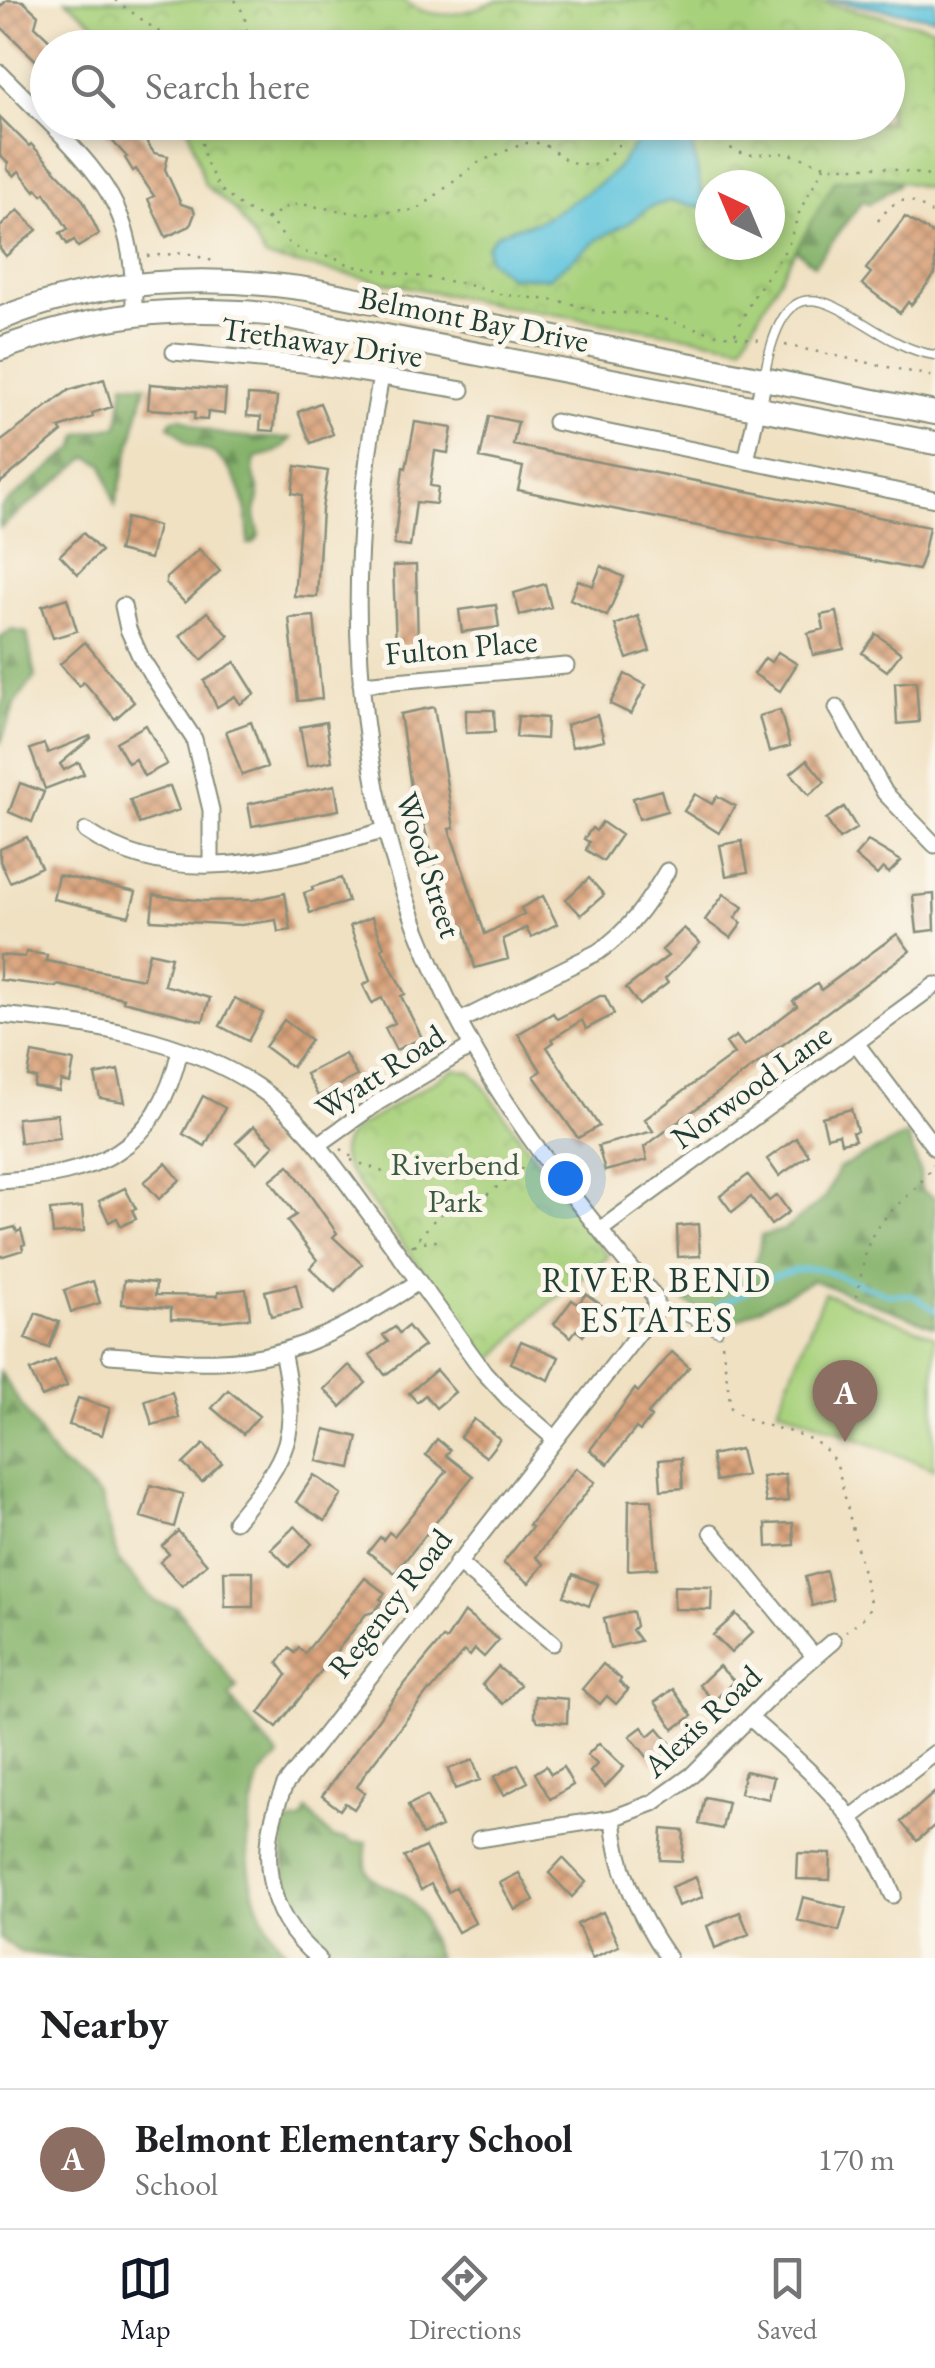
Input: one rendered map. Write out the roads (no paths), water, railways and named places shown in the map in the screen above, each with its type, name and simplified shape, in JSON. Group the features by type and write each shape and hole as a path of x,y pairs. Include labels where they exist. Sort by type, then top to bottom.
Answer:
{"street":[{"path":"0,73 30,104"},
{"path":"66,140 90,165 116,204 130,242 134,312"},
{"name":"Belmont Bay Drive","path":"0,319 44,304 134,285 240,280 296,287 935,413"},
{"name":"Belmont Bay Drive","path":"0,349 40,334 134,312 228,310 278,315 935,444"},
{"name":"Trethaway Drive","path":"174,352 246,357 462,390"},
{"name":"Wood Street","path":"381,376 358,535 357,607 369,751 386,830 412,916 472,1046 543,1151 657,1304"},
{"path":"746,461 764,379"},
{"path":"555,422 935,499"},
{"path":"123,606 141,658 194,739 211,810 212,864"},
{"name":"Fulton Place","path":"361,684 566,666"},
{"path":"837,708 885,793 935,845"},
{"path":"86,831 105,844 142,859 212,864 282,859 386,830"},
{"path":"460,1022 618,938 644,910 667,872"},
{"name":"Norwood Lane","path":"600,1230 935,985"},
{"path":"0,1015 91,1028 180,1050 252,1084 286,1110 318,1145 495,1384 555,1439"},
{"path":"856,1043 935,1148"},
{"name":"Wyatt Road","path":"318,1145 380,1101 472,1046"},
{"path":"0,1181 77,1171 114,1155 140,1134 155,1114 168,1092 180,1050"},
{"path":"110,1355 224,1361 282,1351 327,1337 418,1282"},
{"name":"Regency Road","path":"318,1958 287,1926 269,1882 268,1843 276,1806 296,1767 655,1312 657,1304"},
{"path":"236,1521 286,1450 292,1408 282,1351"},
{"path":"712,1532 814,1656"},
{"path":"457,1562 553,1643"},
{"name":"Alexis Road","path":"479,1839 613,1818 653,1803 674,1790 833,1641"},
{"path":"750,1718 824,1784 852,1817 893,1895"},
{"path":"852,1817 935,1753"},
{"path":"613,1818 626,1881 636,1906 668,1958"}],"lane":[{"path":"764,379 770,346 780,322 797,306 818,300 851,313 888,339 935,354"},
{"path":"657,1304 716,1330"}],"water":[{"path":"826,0 935,0 935,18"},
{"path":"639,140 691,140 697,170 695,206 670,201 650,207 600,238 548,278 509,276 488,259 487,247 497,235 540,220 600,183"}],"waterway":[{"path":"718,1305 771,1277 819,1269 888,1294 912,1295 935,1310"}],"place":[{"name":"Belmont Elementary School","path":"845,1442"}],"district":[{"name":"RIVER BEND ESTATES","path":"657,1300"}],"park label":[{"name":"Riverbend Park","path":"455,1182"}]}
